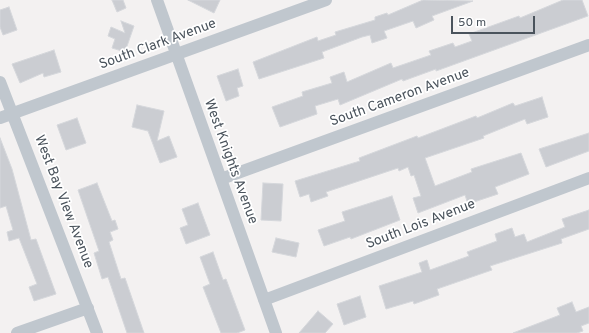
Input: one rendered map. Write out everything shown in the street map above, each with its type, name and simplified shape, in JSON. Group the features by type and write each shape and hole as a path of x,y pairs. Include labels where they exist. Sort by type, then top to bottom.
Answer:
{"street":[{"name":"West Knights Avenue","path":"157,0 276,333"},
{"name":"South Clark Avenue","path":"6,116 326,0"},
{"name":"South Cameron Avenue","path":"221,179 589,45"},
{"name":"West Bay View Avenue","path":"0,82 6,116 88,308 97,333"},
{"name":"South Lois Avenue","path":"264,300 589,178"},
{"path":"16,333 88,308"}],"building":[{"path":"112,0 123,0 126,8 117,12"},
{"path":"188,0 220,0 214,13"},
{"path":"423,0 473,1 432,16 434,20 416,28 413,21 384,31 387,38 372,43 370,35 362,37 322,52 324,58 259,79 253,62 317,37 318,41 336,35 335,32 375,20 375,17 387,13 388,15"},
{"path":"563,0 582,0 588,16 436,71 436,69 403,81 402,79 340,105 338,99 315,106 317,114 280,127 272,107 303,96 302,92 332,83 330,77 344,72 347,82 391,63 393,68 431,55 429,51 453,43 455,47 472,41 469,34 519,16 520,18"},
{"path":"9,7 17,30 3,35 0,27 0,10"},
{"path":"121,21 134,26 125,52 112,48 115,39 108,36 111,27 125,33"},
{"path":"54,50 61,72 44,77 43,73 20,83 12,64"},
{"path":"238,69 243,86 237,88 239,96 226,101 217,76"},
{"path":"542,97 548,117 527,124 525,119 483,136 484,138 425,158 435,186 472,172 471,169 521,153 529,174 495,187 498,194 468,204 465,195 418,213 413,198 421,196 414,175 411,176 408,167 399,171 398,168 326,192 328,196 311,202 309,194 300,197 295,181 360,161 359,158 417,136 418,138 476,116 477,118 513,103 515,106"},
{"path":"137,105 164,111 157,141 169,136 177,157 160,163 148,131 132,127"},
{"path":"77,118 86,143 66,150 57,125"},
{"path":"589,133 589,151 546,167 539,149"},
{"path":"0,138 12,169 31,240 36,239 56,294 34,301 29,287 37,284 19,238 9,241 7,232 13,230 6,206 0,208"},
{"path":"97,183 112,221 115,220 118,229 110,232 113,240 109,242 121,279 125,278 144,333 127,333 108,277 102,279 94,253 99,251 78,190"},
{"path":"263,183 283,184 281,221 261,220"},
{"path":"392,196 400,220 351,239 350,237 324,246 318,230 345,221 342,212"},
{"path":"198,203 210,235 186,244 180,228 188,225 182,209"},
{"path":"589,210 589,229 561,239 562,243 490,266 492,270 437,289 439,295 414,304 413,301 386,309 379,286 422,272 419,263 427,260 430,270 469,256 467,252 497,241 495,234 512,228 515,237 524,234 527,242 565,227 562,219"},
{"path":"276,238 299,243 296,257 272,252"},
{"path":"213,252 223,280 226,279 245,330 237,333 221,333 203,287 210,284 200,257"},
{"path":"360,296 366,317 344,325 337,304"},
{"path":"572,302 576,312 589,307 589,323 581,326 583,331 577,333 513,333 560,315 557,308"},
{"path":"318,311 333,324 325,333 299,333"}]}
